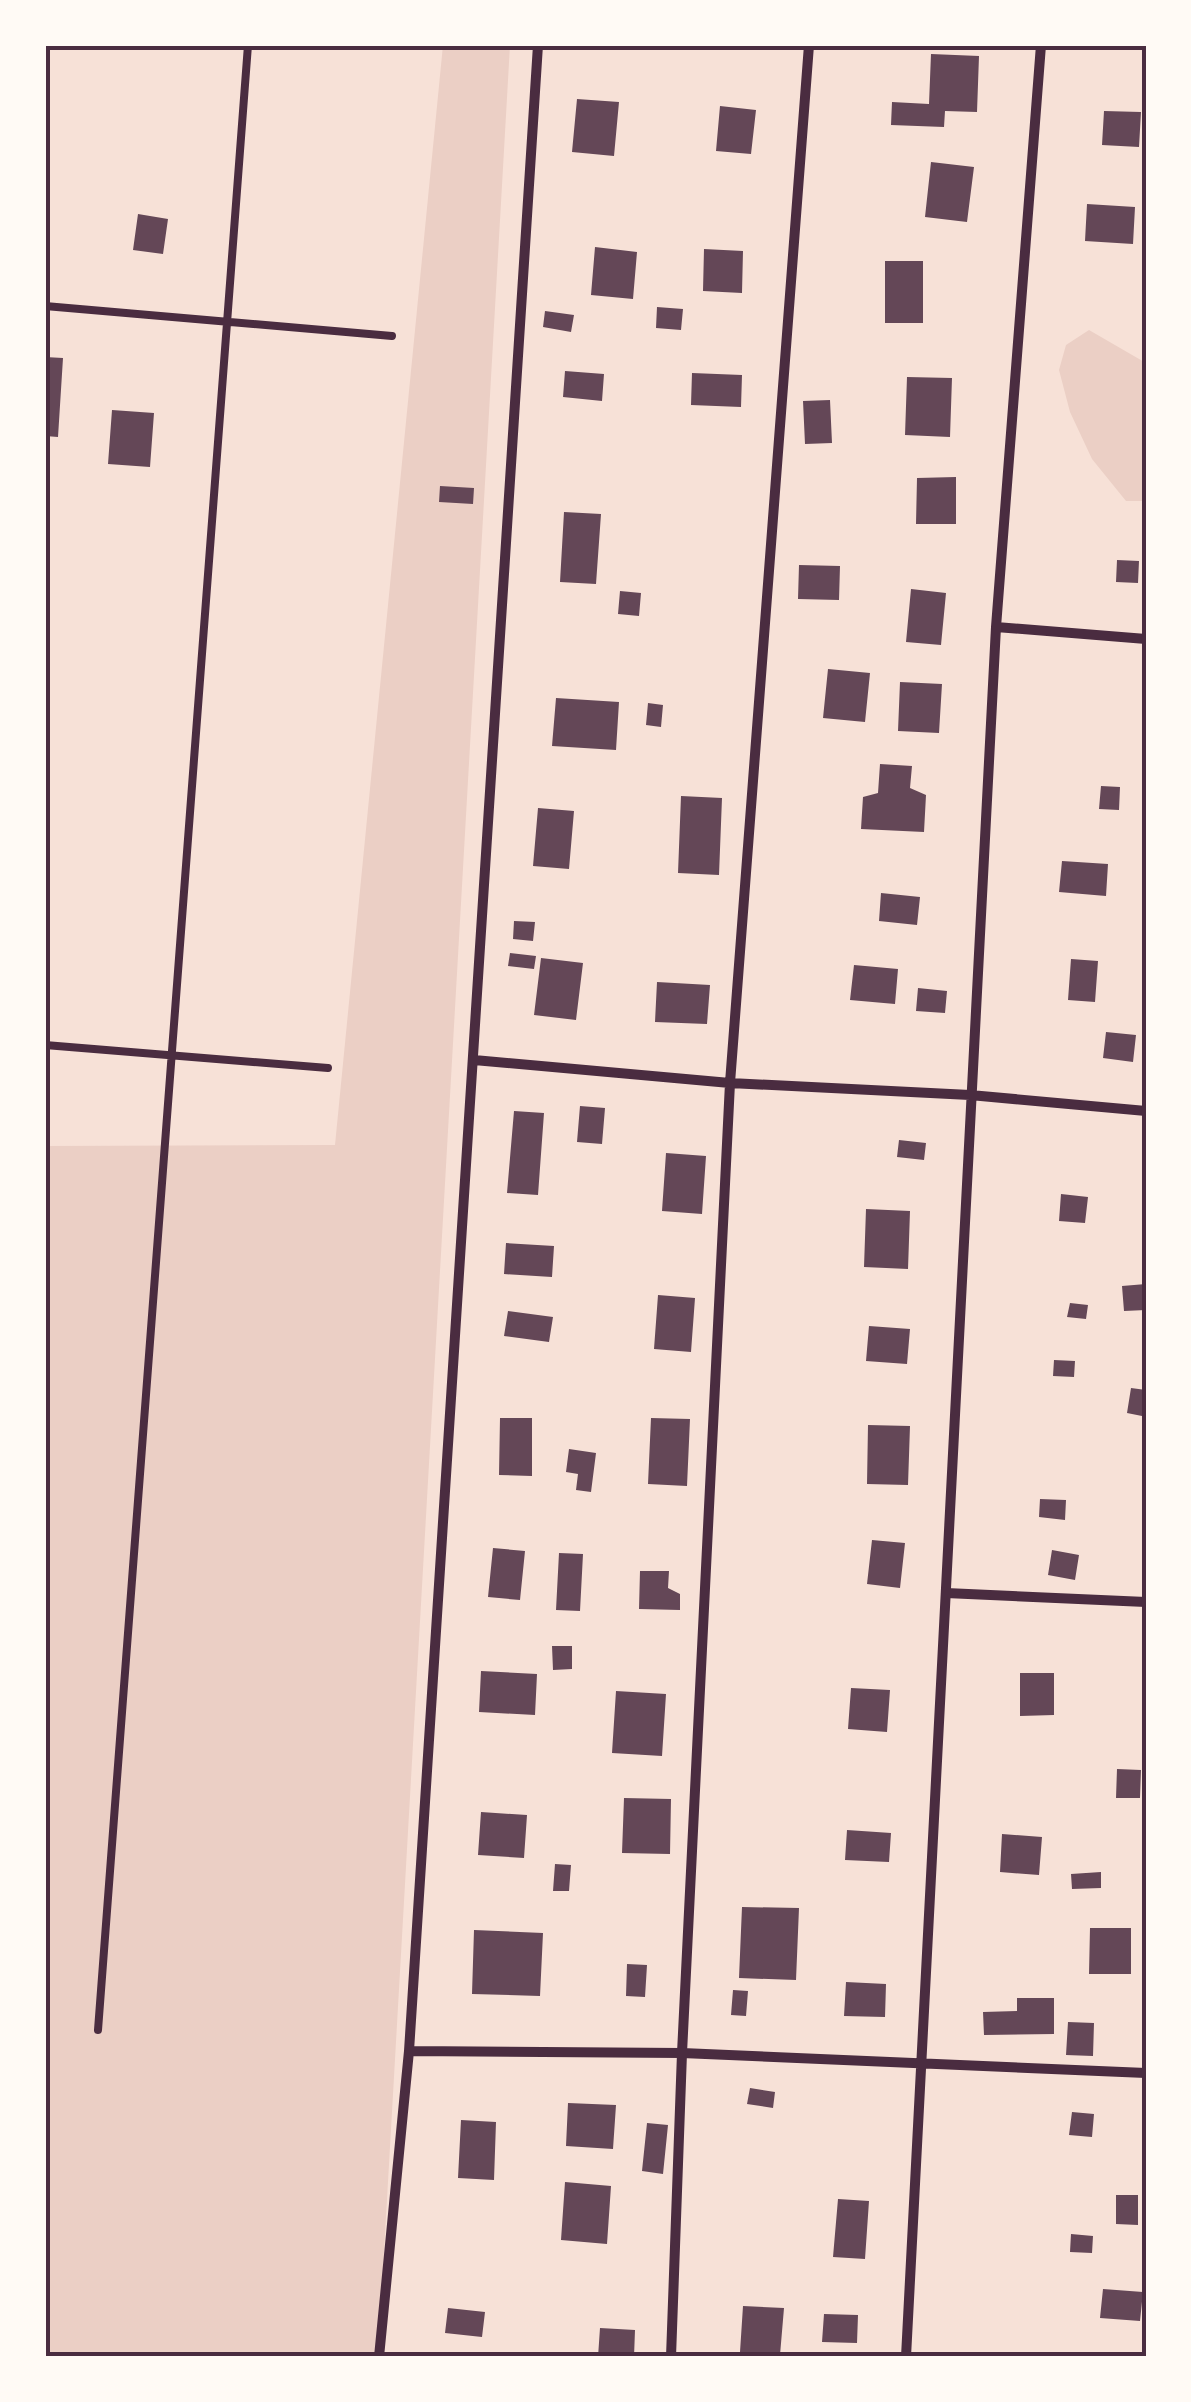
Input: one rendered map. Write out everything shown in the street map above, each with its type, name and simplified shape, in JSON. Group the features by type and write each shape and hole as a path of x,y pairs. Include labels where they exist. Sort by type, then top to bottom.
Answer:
{"street":[{"path":"379,2357 409,2050 538,45"},
{"path":"671,2357 682,2053 730,1083 808,45"},
{"path":"906,2357 996,627 1041,45"},
{"path":"996,627 1146,639"},
{"path":"474,1060 730,1083 970,1095 1146,1111"},
{"path":"946,1592 1146,1602"},
{"path":"409,2050 682,2053 1146,2073"}],"lane":[{"path":"98,2030 248,45"},
{"path":"45,306 392,336"},
{"path":"45,1045 328,1068"}],"shaded area":[{"path":"443,45 510,45 378,2357 45,2357 45,1146 335,1145"},
{"path":"1089,330 1146,363 1146,501 1126,501 1092,459 1070,412 1059,370 1066,345"}],"building":[{"path":"931,54 979,56 977,112 945,111 944,127 891,125 892,102 929,104"},
{"path":"577,99 619,102 614,156 572,152"},
{"path":"720,106 756,110 751,154 716,151"},
{"path":"1104,111 1141,112 1139,147 1102,145"},
{"path":"931,162 974,167 967,222 925,217"},
{"path":"1087,204 1135,207 1133,244 1085,241"},
{"path":"138,214 168,219 163,254 133,250"},
{"path":"595,247 637,252 633,299 591,295"},
{"path":"704,249 743,251 742,293 703,291"},
{"path":"885,261 923,261 923,323 885,323"},
{"path":"657,307 683,309 681,330 656,328"},
{"path":"545,311 574,315 571,332 543,327"},
{"path":"45,357 63,358 58,437 45,436"},
{"path":"565,371 604,374 602,401 563,397"},
{"path":"692,373 742,375 741,407 691,405"},
{"path":"907,377 952,378 950,437 905,435"},
{"path":"830,400 832,443 805,444 803,401"},
{"path":"112,410 154,413 150,467 108,464"},
{"path":"956,477 956,524 916,524 917,478"},
{"path":"440,486 474,488 473,504 439,502"},
{"path":"564,512 601,514 596,584 560,582"},
{"path":"1117,560 1139,561 1138,583 1116,582"},
{"path":"799,565 840,566 839,600 798,599"},
{"path":"911,589 946,593 941,645 906,642"},
{"path":"620,591 641,593 639,616 618,614"},
{"path":"828,669 870,673 865,722 823,718"},
{"path":"900,682 942,684 939,733 898,731"},
{"path":"556,698 619,702 616,750 552,746"},
{"path":"648,703 663,705 661,727 646,725"},
{"path":"880,764 912,766 910,788 926,795 924,832 861,829 863,797 878,793"},
{"path":"1101,786 1120,787 1119,810 1099,809"},
{"path":"681,796 722,798 719,875 678,873"},
{"path":"538,808 574,811 569,869 533,866"},
{"path":"1062,861 1108,864 1106,896 1059,892"},
{"path":"881,893 920,897 917,925 879,921"},
{"path":"514,921 535,922 533,941 513,939"},
{"path":"510,953 536,956 534,969 508,966"},
{"path":"541,958 583,963 576,1020 534,1015"},
{"path":"1071,959 1098,961 1095,1002 1068,1000"},
{"path":"854,965 898,969 895,1004 850,1000"},
{"path":"657,982 710,985 707,1024 655,1022"},
{"path":"918,988 947,991 945,1013 916,1011"},
{"path":"1106,1032 1136,1035 1133,1062 1103,1058"},
{"path":"580,1106 605,1108 602,1144 577,1142"},
{"path":"514,1111 544,1113 538,1195 507,1193"},
{"path":"899,1140 926,1143 924,1160 897,1157"},
{"path":"666,1153 706,1156 702,1214 662,1211"},
{"path":"1061,1194 1088,1197 1085,1223 1059,1221"},
{"path":"866,1209 910,1211 908,1269 864,1267"},
{"path":"506,1243 554,1246 552,1277 504,1274"},
{"path":"1146,1284 1146,1310 1124,1311 1122,1286"},
{"path":"658,1295 695,1298 691,1352 654,1349"},
{"path":"1070,1303 1088,1305 1086,1319 1067,1317"},
{"path":"508,1311 553,1317 549,1342 504,1336"},
{"path":"869,1326 910,1329 907,1364 866,1361"},
{"path":"1054,1360 1075,1361 1074,1377 1053,1376"},
{"path":"1131,1388 1146,1390 1142,1416 1127,1413"},
{"path":"500,1418 532,1418 532,1476 499,1475"},
{"path":"651,1418 690,1419 687,1486 648,1484"},
{"path":"868,1425 910,1426 908,1485 867,1484"},
{"path":"569,1449 596,1453 591,1492 576,1490 578,1474 566,1472"},
{"path":"1040,1499 1066,1500 1065,1520 1039,1517"},
{"path":"872,1540 905,1543 900,1588 867,1584"},
{"path":"493,1548 525,1551 520,1600 488,1597"},
{"path":"1052,1550 1079,1555 1075,1580 1048,1575"},
{"path":"559,1553 583,1554 580,1611 556,1610"},
{"path":"640,1571 669,1571 668,1588 680,1594 680,1610 639,1609"},
{"path":"552,1646 572,1646 572,1669 553,1670"},
{"path":"481,1671 537,1674 535,1715 479,1712"},
{"path":"1020,1673 1054,1673 1054,1715 1020,1716"},
{"path":"851,1688 890,1690 887,1732 848,1729"},
{"path":"616,1691 666,1694 662,1756 612,1753"},
{"path":"1117,1769 1141,1770 1140,1798 1116,1798"},
{"path":"624,1798 671,1799 670,1854 622,1853"},
{"path":"481,1812 527,1815 524,1858 478,1855"},
{"path":"847,1830 891,1833 889,1862 845,1860"},
{"path":"1002,1834 1042,1837 1039,1875 1000,1872"},
{"path":"555,1864 571,1865 569,1891 553,1891"},
{"path":"1101,1872 1101,1888 1072,1889 1071,1874"},
{"path":"742,1907 799,1908 796,1980 739,1978"},
{"path":"1090,1928 1131,1928 1131,1974 1089,1974"},
{"path":"474,1930 543,1933 540,1996 472,1994"},
{"path":"627,1964 647,1965 645,1997 626,1996"},
{"path":"846,1982 886,1984 885,2017 844,2016"},
{"path":"733,1990 748,1991 746,2016 731,2015"},
{"path":"1017,1998 1054,1998 1054,2034 984,2035 983,2012 1017,2011"},
{"path":"1068,2022 1094,2023 1093,2056 1066,2055"},
{"path":"750,2088 775,2092 773,2108 747,2104"},
{"path":"568,2103 616,2105 613,2149 566,2146"},
{"path":"1072,2112 1094,2114 1092,2137 1069,2135"},
{"path":"461,2120 496,2122 494,2180 458,2178"},
{"path":"647,2123 668,2125 663,2174 642,2171"},
{"path":"565,2182 611,2186 607,2244 561,2240"},
{"path":"1116,2195 1138,2195 1138,2225 1116,2224"},
{"path":"838,2199 869,2201 865,2259 833,2257"},
{"path":"1071,2234 1093,2236 1092,2253 1070,2252"},
{"path":"1103,2289 1143,2292 1140,2321 1100,2318"},
{"path":"743,2306 784,2308 780,2355 740,2352"},
{"path":"448,2308 485,2312 482,2337 445,2333"},
{"path":"824,2314 858,2315 857,2343 822,2342"},
{"path":"600,2328 635,2330 634,2357 598,2357"}]}
